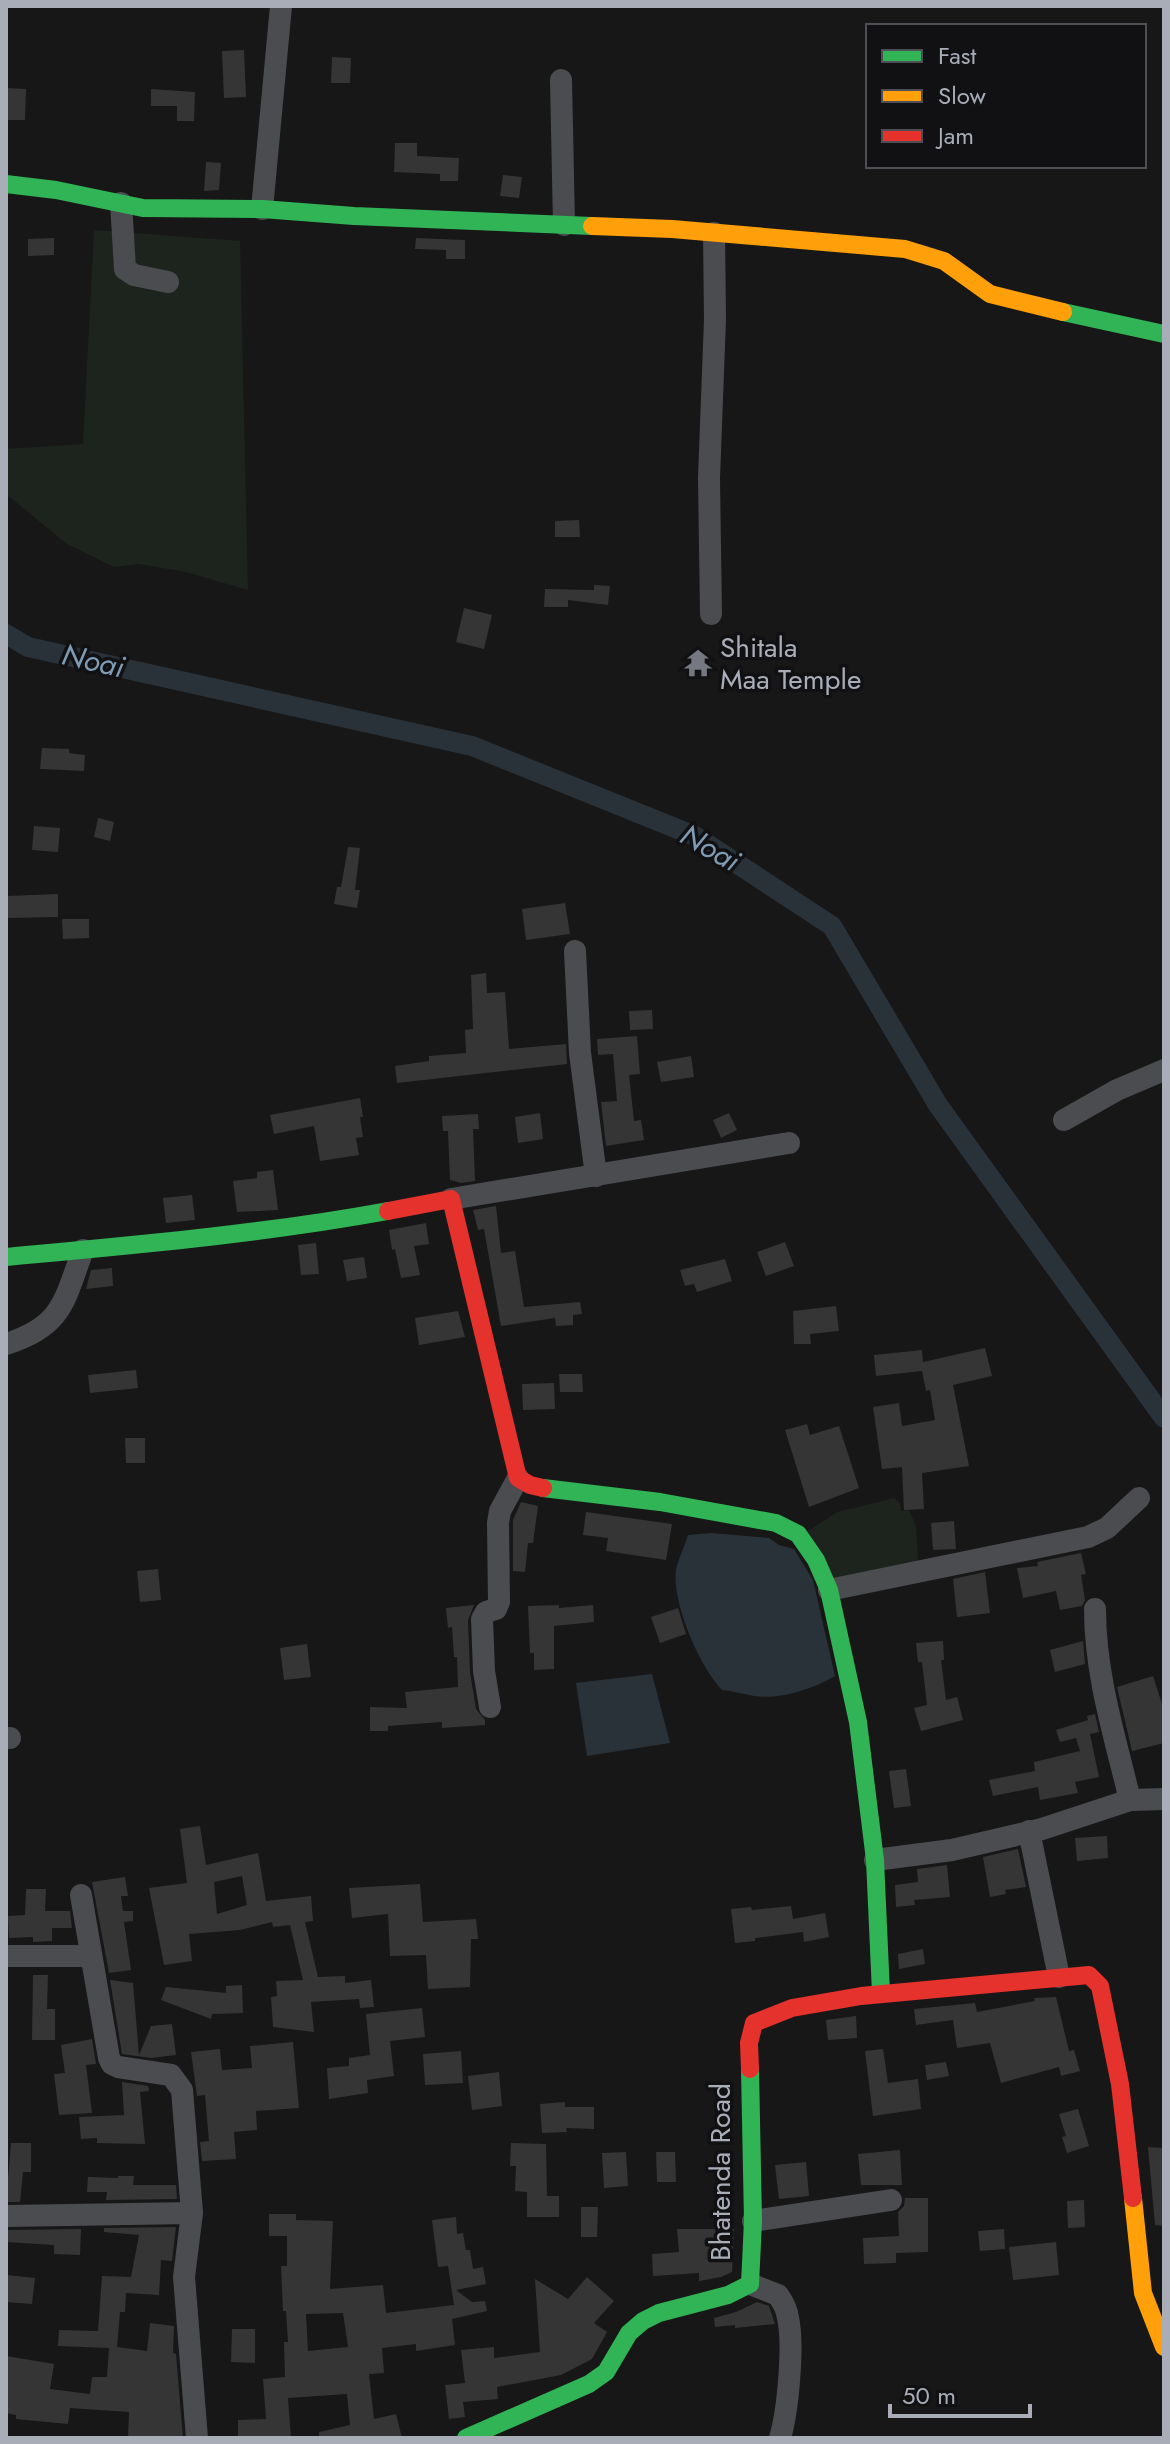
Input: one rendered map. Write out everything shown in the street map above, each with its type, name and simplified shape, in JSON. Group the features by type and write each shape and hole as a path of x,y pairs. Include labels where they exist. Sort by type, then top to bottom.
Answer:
{"street":[{"path":"262,209 281,6"},
{"path":"561,80 564,225"},
{"path":"6,184 175,210 262,209 714,233 905,249 933,255 991,295 1127,322 1164,334"},
{"path":"121,203 125,269 134,275 168,282"},
{"path":"711,614 709,478 715,343 714,233"},
{"path":"575,951 580,1053 596,1176"},
{"path":"1064,1120 1117,1090 1164,1070"},
{"path":"6,1257 181,1241 322,1223 789,1143"},
{"path":"451,1199 518,1478 500,1511 498,1523 498,1607 486,1612 482,1619 484,1671 490,1707"},
{"path":"6,1344 30,1336 50,1323 59,1311 83,1250"},
{"path":"518,1478 545,1488 660,1502 776,1523 798,1534 816,1560 829,1590 858,1722 875,1860 881,1993"},
{"path":"829,1590 1088,1537 1107,1528 1139,1498"},
{"path":"1095,1609 1099,1671 1130,1800"},
{"path":"875,1860 952,1850 1029,1831 1130,1800 1164,1799"},
{"path":"1029,1831 1059,1977"},
{"path":"81,1895 112,2064 171,2075 182,2090 192,2213 184,2277 197,2438"},
{"path":"6,1956 91,1956"},
{"name":"Bhatenda Road","path":"466,2438 589,2384 606,2372 629,2333 643,2321 659,2313 728,2295 750,2284 753,2221 749,2043 754,2023 772,2012 808,2004 947,1984 1089,1975 1100,1986 1120,2084 1143,2293 1164,2347"},
{"path":"753,2221 891,2200"},
{"path":"6,2216 192,2213"},
{"path":"750,2284 778,2295 788,2315 788,2380 780,2438"}],"shaded area":[{"path":"94,230 240,241 248,590 186,572 139,564 114,567 67,544 6,494 6,449 83,444"},
{"path":"894,1498 900,1503 901,1511 909,1510 916,1526 918,1562 831,1581 807,1532 837,1512"},
{"path":"711,1533 769,1538 794,1549 813,1580 835,1676 785,1695 764,1697 722,1690 696,1650 683,1616 676,1584 676,1570 688,1535"},
{"path":"652,1674 670,1743 587,1756 576,1683"}],"building":[{"path":"244,50 246,97 224,98 222,51"},
{"path":"332,57 351,58 350,83 331,83"},
{"path":"6,88 26,89 25,120 6,120"},
{"path":"151,89 195,92 194,121 177,121 177,106 151,106"},
{"path":"395,143 417,143 417,156 459,158 458,181 440,181 440,174 394,172"},
{"path":"206,162 221,163 219,190 204,191"},
{"path":"503,175 522,177 519,198 500,196"},
{"path":"54,238 54,255 28,256 28,239"},
{"path":"416,238 465,240 465,259 446,259 446,250 415,249"},
{"path":"579,520 580,537 555,537 555,521"},
{"path":"594,585 610,586 608,605 568,600 568,607 544,607 545,589 594,590"},
{"path":"464,608 492,615 484,649 456,642"},
{"path":"42,748 69,749 69,753 85,755 84,771 40,769"},
{"path":"98,818 114,822 110,841 94,837"},
{"path":"34,826 60,828 58,852 32,850"},
{"path":"348,847 360,848 355,890 360,890 357,908 334,904 337,887 341,887"},
{"path":"58,894 58,917 6,918 6,896"},
{"path":"565,903 570,934 526,940 522,909"},
{"path":"62,919 89,919 89,938 63,939"},
{"path":"486,973 487,993 505,992 509,1049 566,1044 567,1064 397,1083 395,1066 429,1061 429,1056 466,1053 465,1030 473,1029 471,975"},
{"path":"652,1010 653,1029 630,1030 629,1011"},
{"path":"637,1036 640,1074 629,1075 634,1121 641,1120 644,1140 606,1146 601,1102 617,1101 613,1054 598,1055 597,1039"},
{"path":"691,1056 694,1077 661,1082 657,1062"},
{"path":"360,1098 363,1137 356,1138 359,1155 320,1161 314,1126 274,1134 270,1115"},
{"path":"540,1113 543,1139 518,1143 515,1117"},
{"path":"729,1113 737,1130 721,1138 713,1120"},
{"path":"478,1114 479,1129 473,1129 475,1181 461,1183 450,1180 448,1131 443,1131 442,1116"},
{"path":"273,1170 278,1210 237,1212 233,1181 257,1178 257,1172"},
{"path":"192,1195 195,1220 166,1223 163,1198"},
{"path":"496,1206 501,1253 515,1251 524,1307 580,1302 582,1314 573,1315 573,1325 556,1326 555,1318 501,1326 484,1229 478,1230 473,1210"},
{"path":"426,1223 429,1244 414,1246 420,1275 401,1278 389,1230"},
{"path":"785,1242 794,1266 766,1276 757,1252"},
{"path":"316,1243 319,1274 301,1275 298,1245"},
{"path":"364,1257 367,1278 347,1281 343,1260"},
{"path":"725,1259 732,1281 697,1292 694,1284 685,1286 680,1270"},
{"path":"112,1268 113,1286 86,1289 91,1270"},
{"path":"836,1306 839,1331 810,1334 811,1344 794,1344 793,1311"},
{"path":"458,1311 465,1337 419,1345 415,1318"},
{"path":"985,1348 992,1376 953,1385 969,1466 922,1473 924,1509 904,1510 902,1467 882,1469 873,1407 899,1403 902,1426 935,1420 930,1390 926,1391 922,1371 876,1376 874,1355 922,1350 923,1362"},
{"path":"136,1370 138,1388 90,1393 88,1375"},
{"path":"559,1374 582,1374 583,1392 560,1392"},
{"path":"554,1383 555,1409 523,1410 522,1384"},
{"path":"807,1424 810,1435 839,1426 859,1488 809,1507 785,1430"},
{"path":"125,1438 145,1438 145,1463 126,1463"},
{"path":"521,1502 538,1506 533,1543 528,1543 525,1572 513,1571 513,1520"},
{"path":"586,1512 672,1524 666,1560 606,1551 608,1538 583,1535"},
{"path":"954,1521 956,1549 933,1550 931,1523"},
{"path":"1081,1553 1086,1574 1081,1575 1085,1600 1082,1606 1060,1610 1056,1591 1023,1598 1017,1568 1038,1566 1037,1562"},
{"path":"158,1569 161,1600 140,1602 137,1571"},
{"path":"985,1572 990,1613 957,1617 953,1579"},
{"path":"474,1605 468,1620 470,1672 476,1709 485,1720 485,1725 442,1728 442,1722 388,1726 388,1731 370,1731 370,1707 407,1708 405,1692 458,1687 457,1657 454,1657 452,1627 448,1628 446,1608"},
{"path":"559,1605 559,1608 593,1605 594,1622 554,1626 554,1669 534,1670 528,1606"},
{"path":"678,1608 686,1634 660,1643 651,1617"},
{"path":"943,1641 944,1660 941,1660 946,1700 957,1697 963,1720 921,1731 914,1708 927,1705 922,1662 918,1662 916,1643"},
{"path":"1083,1641 1085,1664 1055,1672 1050,1650"},
{"path":"307,1644 311,1677 284,1680 280,1648"},
{"path":"1153,1676 1164,1710 1164,1743 1132,1751 1117,1687"},
{"path":"1095,1714 1099,1732 1090,1734 1099,1777 1075,1782 1078,1793 1040,1800 1038,1787 993,1796 989,1780 1035,1771 1034,1762 1080,1751 1076,1738 1060,1742 1056,1730 1088,1720 1087,1716"},
{"path":"906,1769 911,1806 894,1808 889,1771"},
{"path":"200,1826 206,1865 258,1853 266,1901 311,1896 313,1921 305,1922 318,1977 345,1976 345,1983 371,1980 374,2007 360,2008 359,1999 311,2002 314,2032 273,2027 271,1997 277,1996 276,1981 303,1980 290,1925 273,1927 272,1922 240,1930 189,1934 192,1961 164,1965 149,1888 187,1883 180,1829","holes":["242,1876 247,1905 217,1914 214,1882"]},
{"path":"1107,1836 1108,1858 1077,1861 1075,1838"},
{"path":"1018,1849 1026,1887 1005,1890 1006,1894 990,1897 983,1857"},
{"path":"947,1865 950,1897 914,1900 915,1905 896,1907 895,1885 918,1882 917,1869"},
{"path":"125,1877 128,1896 121,1896 123,1911 133,1911 133,1921 124,1922 131,1970 109,1973 92,1882"},
{"path":"420,1884 423,1922 476,1919 478,1939 471,1939 470,1987 428,1989 426,1955 390,1956 388,1914 352,1918 349,1888"},
{"path":"26,1889 46,1889 45,1911 70,1911 72,1928 52,1928 52,1941 33,1942 33,1937 9,1938 8,1916 25,1915"},
{"path":"791,1906 793,1919 825,1913 829,1937 804,1942 803,1932 735,1943 731,1909"},
{"path":"923,1949 925,1964 899,1969 898,1954"},
{"path":"33,1975 48,1975 47,2009 55,2009 55,2040 32,2040"},
{"path":"110,1980 133,1983 139,2055 151,2026 172,2024 176,2055 151,2058 122,2054"},
{"path":"242,1985 243,2013 212,2014 211,2019 161,2000 166,1987 226,1993 226,1986"},
{"path":"1056,1997 1069,2051 1074,2050 1080,2071 1061,2076 1059,2067 1001,2083 990,2043 957,2048 953,2020 916,2025 914,2009 975,2003 977,2012 1035,2001 1034,1998"},
{"path":"422,2008 425,2037 390,2041 394,2076 367,2080 368,2093 329,2099 327,2068 349,2066 349,2058 370,2055 366,2014"},
{"path":"856,2016 857,2038 828,2040 826,2020"},
{"path":"92,2039 96,2064 86,2065 92,2113 59,2115 54,2074 65,2073 61,2045"},
{"path":"293,2042 299,2108 256,2111 257,2130 234,2132 236,2159 202,2161 200,2142 209,2141 205,2095 197,2096 191,2052 220,2049 222,2070 252,2068 250,2046"},
{"path":"883,2049 888,2083 918,2079 921,2109 873,2116 865,2051"},
{"path":"461,2051 463,2083 425,2085 423,2054"},
{"path":"946,2062 949,2076 927,2080 925,2065"},
{"path":"499,2072 502,2106 472,2110 468,2076"},
{"path":"122,2082 148,2086 149,2091 140,2092 145,2144 97,2143 97,2138 81,2139 79,2117 124,2115"},
{"path":"565,2102 565,2107 594,2107 594,2129 566,2128 567,2132 542,2133 540,2104"},
{"path":"1078,2109 1089,2146 1067,2153 1062,2137 1066,2136 1059,2114"},
{"path":"11,2143 31,2143 31,2172 23,2172 20,2202 6,2202"},
{"path":"511,2143 546,2144 547,2196 559,2196 559,2217 527,2217 527,2192 515,2191 516,2166 510,2166"},
{"path":"1148,2147 1164,2148 1164,2226 1155,2225"},
{"path":"900,2150 902,2185 861,2185 858,2154"},
{"path":"626,2152 628,2186 604,2188 602,2153"},
{"path":"656,2152 675,2152 676,2182 657,2182"},
{"path":"806,2162 809,2196 779,2199 775,2165"},
{"path":"134,2176 133,2185 176,2185 177,2199 106,2200 107,2192 87,2192 88,2177"},
{"path":"905,2198 928,2198 928,2252 896,2253 896,2263 864,2264 863,2238 899,2236 898,2212 904,2206"},
{"path":"1084,2200 1085,2227 1068,2228 1067,2201"},
{"path":"581,2207 598,2207 597,2237 581,2237"},
{"path":"269,2214 296,2214 296,2220 333,2221 330,2289 383,2285 386,2313 454,2305 448,2266 438,2267 432,2220 456,2217 457,2234 463,2233 473,2269 483,2267 486,2284 456,2290 472,2302 485,2301 487,2311 452,2319 455,2345 416,2351 416,2344 382,2348 384,2373 369,2374 374,2419 396,2414 402,2438 319,2438 319,2432 350,2425 347,2394 288,2398 291,2438 238,2438 238,2420 266,2419 263,2379 285,2377 284,2342 288,2342 281,2266 287,2266 287,2236 269,2236","holes":["343,2313 348,2347 308,2351 306,2314"]},
{"path":"176,2227 172,2261 161,2260 159,2295 126,2293 125,2312 120,2312 117,2347 147,2351 150,2323 174,2326 173,2353 176,2354 183,2438 128,2438 129,2412 70,2408 68,2424 16,2419 16,2415 6,2413 6,2356 54,2364 50,2389 90,2394 92,2377 107,2377 109,2348 58,2346 59,2330 98,2331 102,2276 131,2277 139,2235 104,2232 104,2228"},
{"path":"81,2229 80,2255 54,2254 54,2245 6,2242 6,2230"},
{"path":"677,2229 734,2229 732,2272 699,2281 699,2273 653,2276 652,2254 679,2252"},
{"path":"1004,2229 1005,2249 980,2251 978,2231"},
{"path":"1056,2242 1059,2275 1013,2280 1009,2247"},
{"path":"6,2275 35,2278 32,2304 6,2302"},
{"path":"587,2277 614,2301 594,2323 607,2332 592,2359 561,2375 497,2387 498,2399 463,2402 465,2417 449,2419 445,2385 465,2383 461,2350 494,2347 494,2358 540,2352 535,2279 568,2299"},
{"path":"757,2302 769,2306 775,2324 715,2327 714,2318"},
{"path":"232,2329 255,2329 255,2363 231,2362"}],"waterway":[{"name":"Noai","path":"6,634 28,647 472,746 695,836 832,926 938,1105 1164,1418"}],"traffic: fast":[{"path":"6,184 56,190 143,208 262,209 592,226"},
{"path":"1063,312 1164,334"},
{"path":"6,1257 246,1232 388,1211"},
{"path":"543,1488 660,1502 776,1523 798,1534 816,1560 829,1590 858,1722 875,1860 881,1993"},
{"path":"466,2438 589,2384 606,2372 629,2333 643,2321 659,2313 728,2295 750,2284 753,2221 750,2069"}],"traffic: slow":[{"path":"592,226 672,229 905,249 944,261 990,294 1063,312"},
{"path":"1133,2198 1143,2293 1164,2347"}],"traffic: jam":[{"path":"388,1211 451,1199 518,1478 543,1488"},
{"path":"750,2069 749,2043 754,2023 792,2008 861,1996 1089,1975 1100,1986 1120,2084 1133,2198"}],"place":[{"name":"Shitala Maa Temple","path":"698,663"}]}
